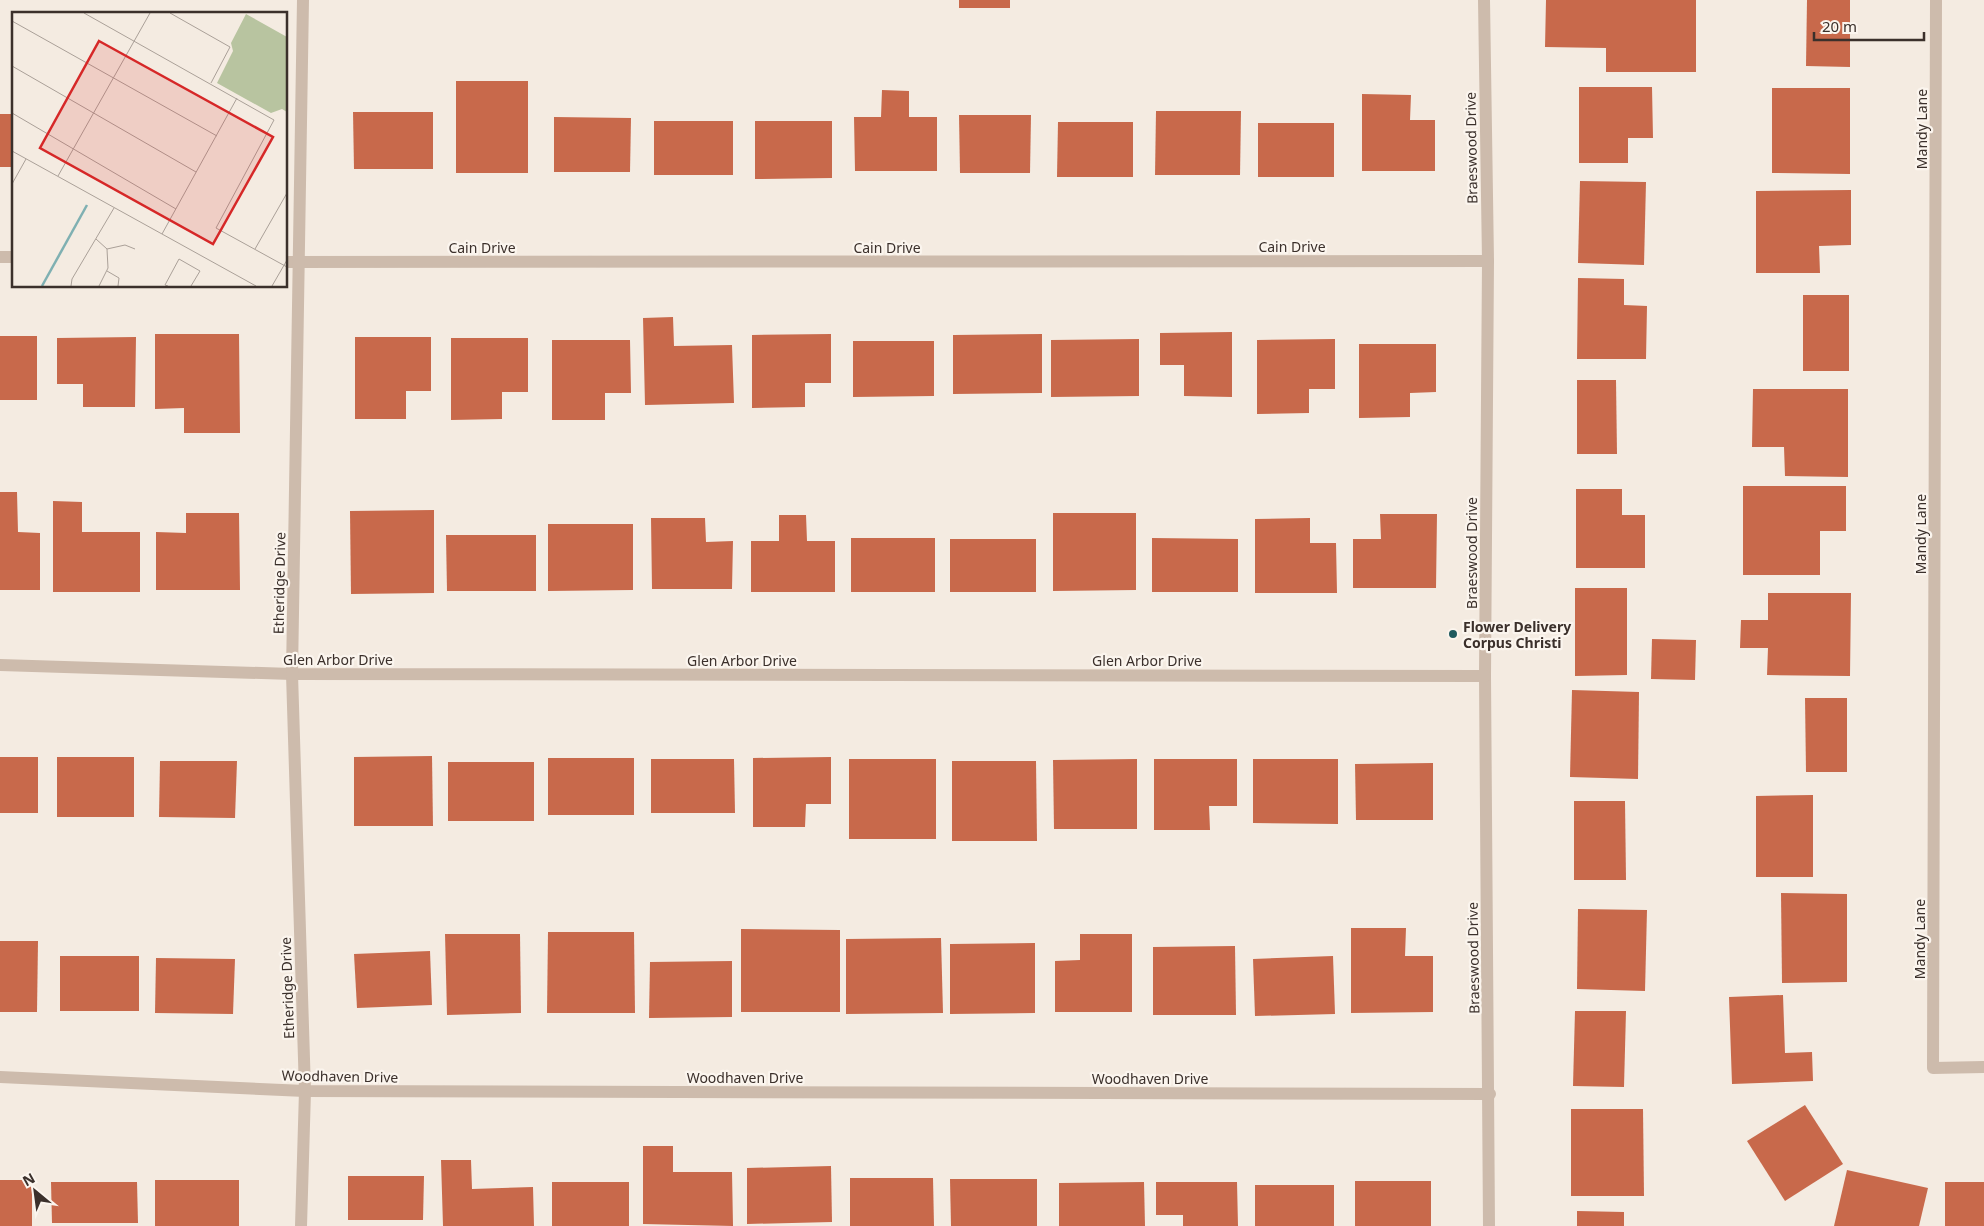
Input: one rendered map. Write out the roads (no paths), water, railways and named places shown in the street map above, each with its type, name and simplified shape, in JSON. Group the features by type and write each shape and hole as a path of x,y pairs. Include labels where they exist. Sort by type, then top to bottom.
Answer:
{"street":[{"name":"Etheridge Drive","path":"301,1226 305,1091 292,674 293,262 303,0"},
{"name":"Braeswood Drive","path":"1484,0 1488,261 1485,676 1490,1094 1489,1226"},
{"name":"Mandy Lane","path":"1936,0 1933,1068 1984,1067"},
{"name":"Cain Drive","path":"293,262 1488,261"},
{"name":"Glen Arbor Drive","path":"0,665 292,674 1485,676"},
{"name":"Woodhaven Drive","path":"0,1077 305,1091 1490,1094"}],"place":[{"name":"Flower Delivery Corpus Christi","path":"1453,634"}]}
